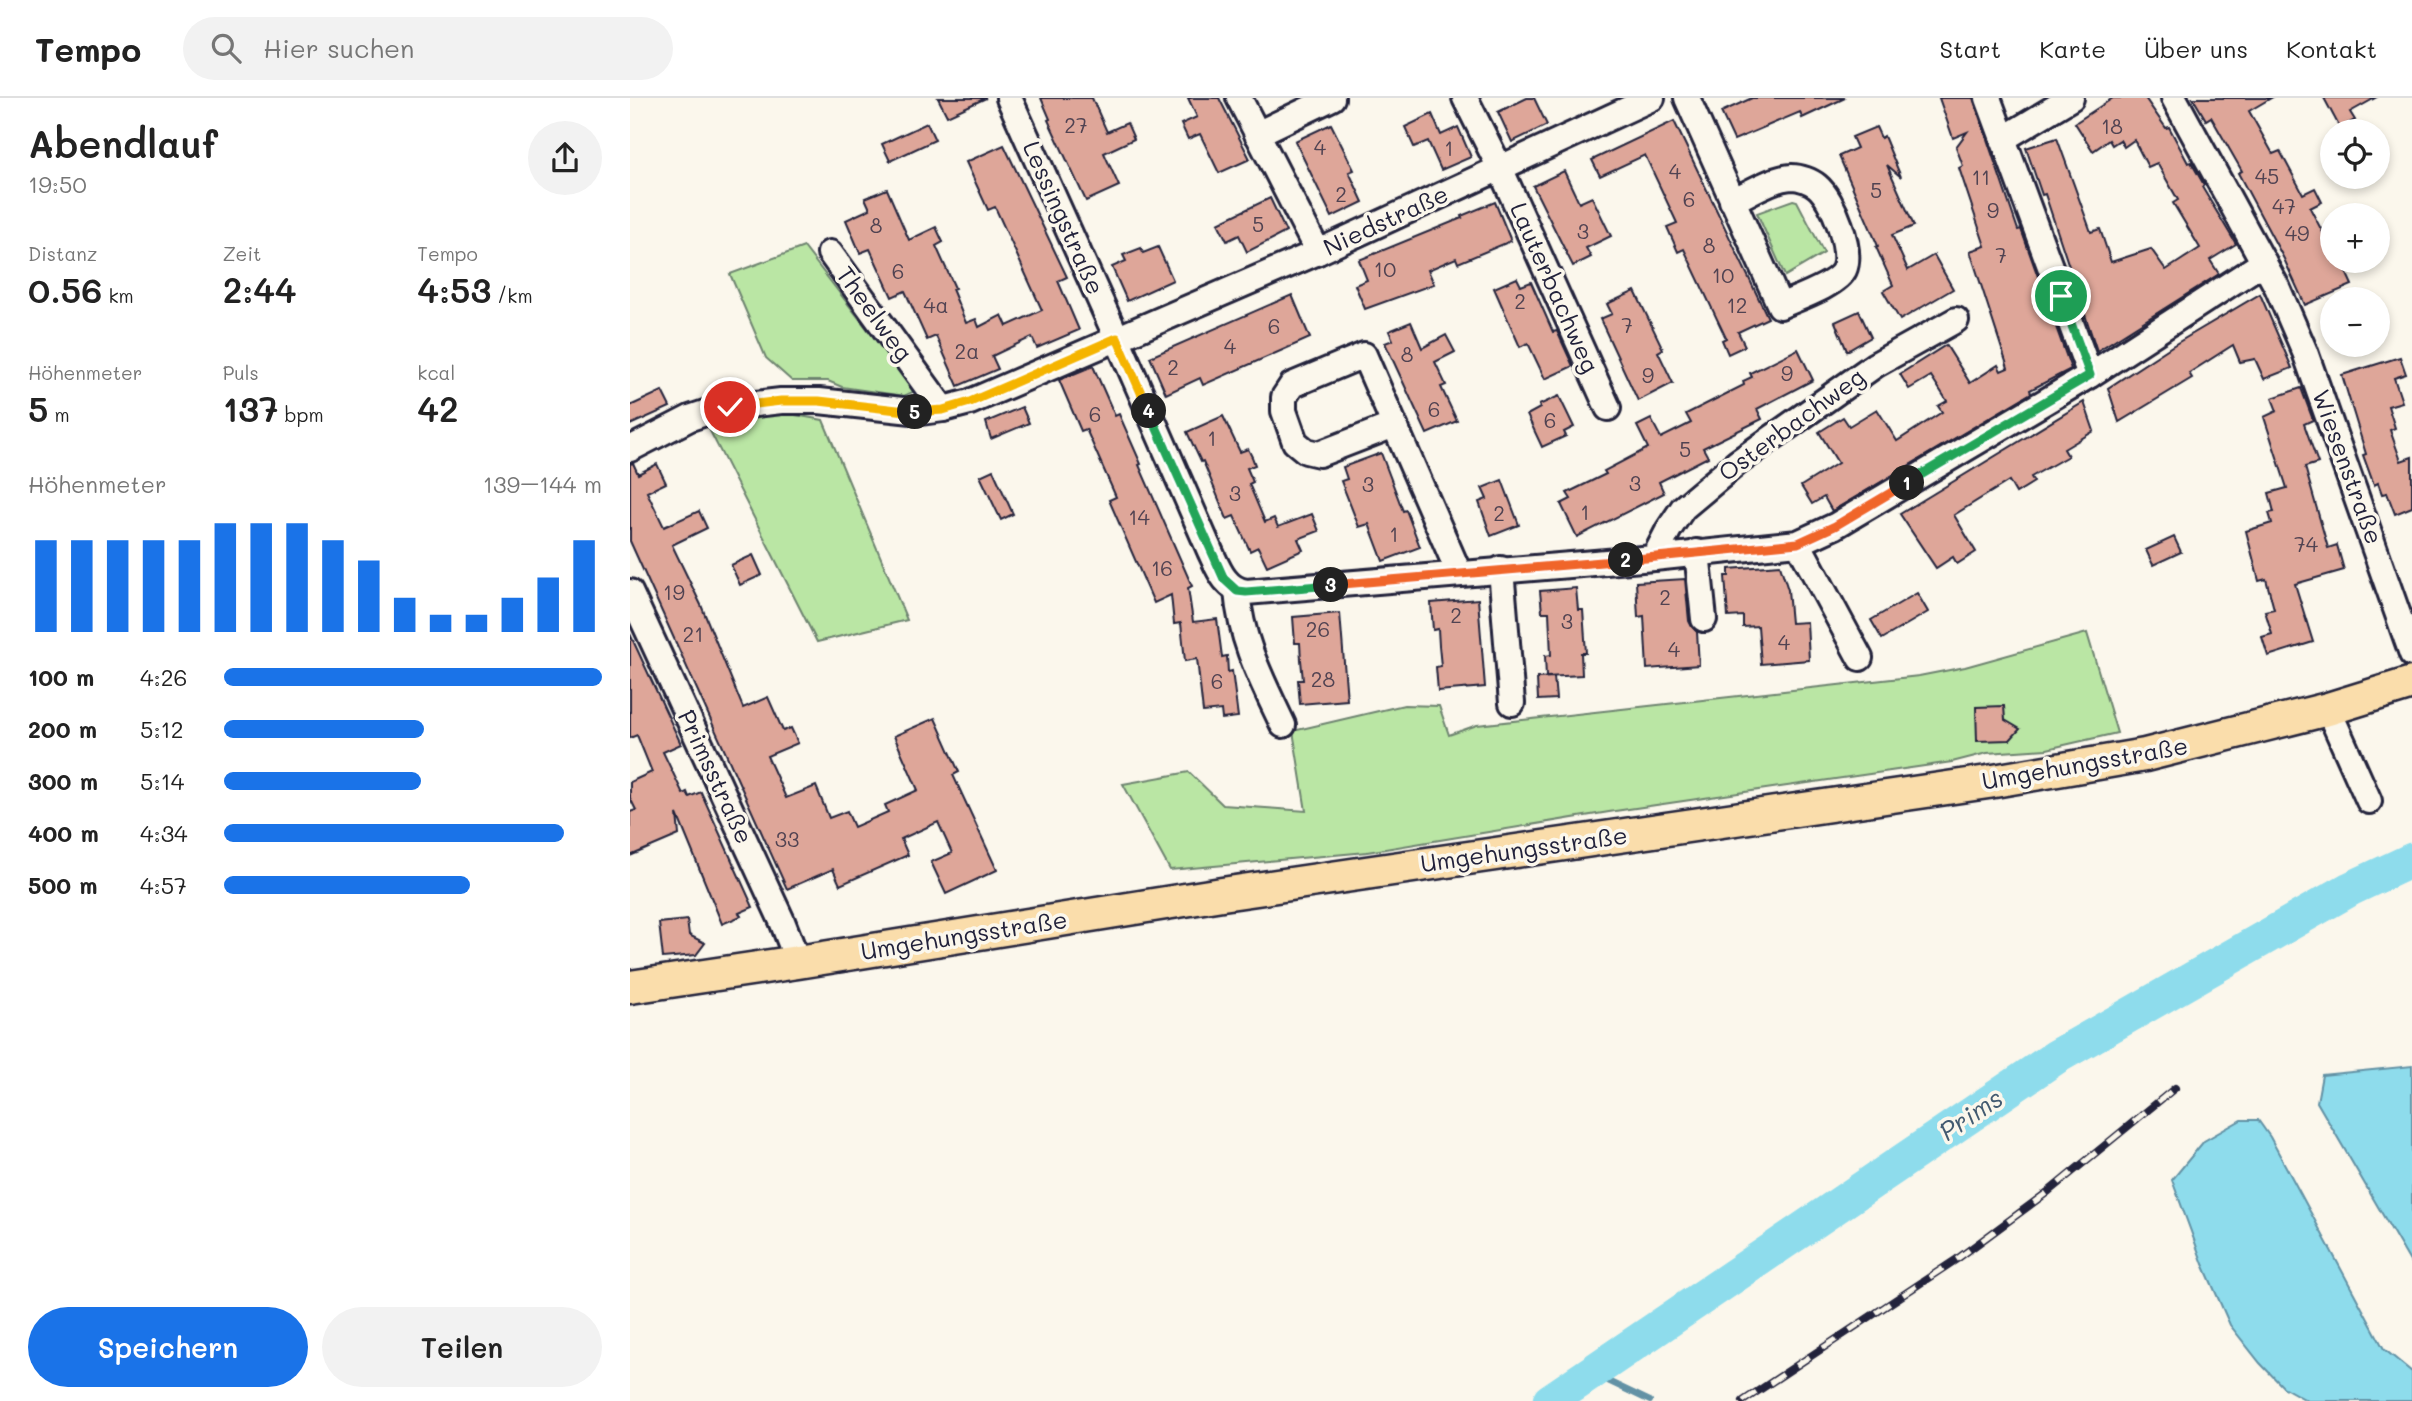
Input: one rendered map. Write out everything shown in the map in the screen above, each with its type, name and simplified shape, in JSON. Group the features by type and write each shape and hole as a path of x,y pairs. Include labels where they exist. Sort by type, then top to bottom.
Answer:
{"main road":[{"name":"Umgehungsstraße","path":"630,987 1222,894 2001,780 2145,755 2328,709 2412,682"}],"street":[{"name":"Lessingstraße","path":"1009,98 1210,551 1224,579 1237,591"},
{"path":"1239,98 1318,252"},
{"path":"1257,134 1332,98"},
{"name":"Lauterbachweg","path":"1465,98 1500,168 1608,408"},
{"name":"Niedstraße","path":"630,449 690,418 721,409 781,401 819,401 921,412 943,410 970,402 1318,252 1652,98"},
{"path":"1686,98 1732,201 1780,306 1826,285 1844,270 1847,254 1845,238 1828,200 1818,186 1793,177 1777,180 1732,201"},
{"path":"1988,98 2090,375"},
{"path":"2003,139 2071,98"},
{"name":"Wiesenstraße","path":"2175,98 2277,287 2305,352 2412,654"},
{"name":"Theelweg","path":"830,253 943,410"},
{"path":"1283,725 1246,642 1237,591 1265,591 1654,558 1798,543 1835,526 2090,375 2264,262"},
{"name":"Osterbachweg","path":"1654,558 1683,508 1738,462 1875,365 1956,320"},
{"path":"1394,425 1319,454 1306,451 1295,442 1284,411 1284,397 1292,385 1364,355 1459,573"},
{"path":"1798,543 1860,658"},
{"path":"1697,552 1704,619"},
{"path":"1501,569 1512,702"},
{"name":"Primsstraße","path":"630,592 782,921 798,962"},
{"path":"2328,709 2369,801"}],"green space":[{"path":"1793,200 1797,201 1824,253 1785,276 1757,213"},
{"path":"804,247 915,391 904,396 842,387 828,381 792,381 766,358 730,274"},
{"path":"768,415 795,415 823,420 907,620 817,642 708,427"},
{"path":"2087,633 2117,733 2047,749 1987,753 1952,762 1615,811 1367,852 1170,870 1123,784 1189,772 1223,805 1306,811 1293,731 1404,705 1439,706 1449,735 1477,725 1919,676 1965,667"}],"water":[{"path":"2412,1066 2412,1265 2317,1102 2322,1075"},
{"path":"2241,1120 2258,1120 2270,1137 2384,1349 2412,1372 2412,1401 2308,1401 2283,1387 2230,1325 2203,1264 2172,1180 2204,1141"}],"building":[{"path":"938,98 986,98 947,116"},
{"path":"1041,98 1092,98 1107,132 1127,123 1134,139 1104,153 1119,186 1086,201 1048,120 1050,119"},
{"path":"1188,98 1219,98 1250,159 1219,173 1200,134 1188,139 1181,124 1197,117"},
{"path":"1527,98 1534,98 1547,125 1512,142 1498,112"},
{"path":"1752,98 1845,98 1802,118 1800,112 1734,140 1721,112"},
{"path":"1939,98 1973,98 2018,230 2021,229 2071,369 2030,390 2031,393 1832,511 1824,497 1812,504 1801,486 1838,463 1819,432 1843,417 1849,426 1877,409 1897,441 1942,412 1938,406 1947,401 1931,376 1909,389 1900,374 1946,345 1970,383 1998,365 2001,371 2008,368 1970,251 1985,246 1959,168 1963,166 1956,147 1967,132 1953,138"},
{"path":"2113,98 2145,98 2166,128 2169,127 2188,163 2191,162 2204,185 2202,187 2236,244 2210,260 2219,274 2097,351 2045,194 2042,195 2026,148 2057,138 2091,232 2100,229 2111,262 2151,249 2166,270 2200,248 2173,203 2178,200 2157,163 2148,167 2134,140 2124,147 2120,140 2112,145 2109,140 2093,151 2075,123"},
{"path":"2193,98 2271,98 2249,111 2273,154 2280,151 2303,194 2315,188 2322,202 2310,208 2320,227 2320,273 2346,273 2352,285 2320,287 2320,299 2305,305 2238,173 2242,171 2211,117 2206,120"},
{"path":"2324,98 2375,98 2350,112 2354,119 2335,119"},
{"path":"1432,114 1441,135 1458,127 1471,157 1441,170 1428,141 1414,147 1405,127"},
{"path":"1674,121 1768,318 1738,332 1745,346 1728,354 1722,340 1726,338 1684,249 1678,252 1667,227 1677,223 1645,155 1600,176 1592,160"},
{"path":"927,123 935,140 890,161 882,144"},
{"path":"1331,124 1354,170 1349,172 1363,202 1332,217 1295,141"},
{"path":"1876,127 1881,138 1884,136 1901,177 1887,165 1914,226 1892,235 1908,270 1934,255 1953,289 1900,320 1883,291 1893,285 1839,156 1857,148 1852,137"},
{"path":"1004,145 1067,277 1058,281 1079,330 1037,348 1032,337 992,356 998,369 958,386 936,336 927,340 905,291 892,297 870,249 860,253 846,220 870,209 865,198 887,189 909,240 936,227 943,242 936,246 955,288 952,289 966,323 976,319 979,327 1002,315 1007,326 1042,310 995,207 988,210 966,162"},
{"path":"1564,171 1579,203 1592,197 1611,236 1586,248 1591,257 1573,266 1533,186"},
{"path":"1270,198 1286,232 1247,252 1239,235 1227,241 1218,223"},
{"path":"1495,202 1511,241 1458,263 1456,258 1428,270 1434,284 1365,309 1355,285 1367,280 1359,260"},
{"path":"1158,247 1173,280 1127,301 1112,267 1126,261 1123,255 1141,248 1143,253"},
{"path":"1517,278 1521,286 1531,282 1553,332 1557,331 1573,366 1545,379 1528,343 1520,347 1494,288"},
{"path":"1635,291 1663,349 1658,352 1673,383 1638,401 1600,319 1612,314 1607,304"},
{"path":"2260,294 2292,368 2264,379 2255,359 2240,362 2233,345 2189,373 2192,378 2119,422 2108,388"},
{"path":"1292,295 1310,338 1203,385 1200,378 1166,394 1150,357"},
{"path":"1859,311 1871,337 1847,351 1835,322"},
{"path":"1411,322 1422,348 1446,335 1455,352 1435,362 1446,385 1441,387 1457,421 1427,434 1385,343 1393,340 1389,331"},
{"path":"1798,349 1813,380 1757,409 1762,419 1703,448 1708,457 1659,482 1664,493 1577,537 1561,504 1571,499 1567,493 1606,474 1604,471 1648,448 1637,426 1651,419 1661,438 1691,423 1686,414 1744,385 1743,381 1752,377 1750,373"},
{"path":"2400,357 2406,374 2394,378 2402,402 2388,406 2395,428 2390,430 2401,461 2412,457 2412,507 2395,514 2387,493 2382,494 2378,483 2374,485 2363,455 2366,454 2342,375"},
{"path":"1093,366 1115,416 1119,414 1192,586 1188,588 1193,622 1217,619 1222,657 1227,656 1228,672 1232,671 1238,717 1222,719 1221,710 1203,712 1197,659 1185,661 1181,623 1174,624 1171,595 1154,603 1109,500 1116,497 1086,429 1081,431 1059,380"},
{"path":"2301,388 2313,420 2304,424 2318,463 2305,467 2328,548 2337,545 2344,570 2295,584 2313,642 2268,656 2262,637 2272,634 2265,611 2274,609 2266,579 2259,581 2246,531 2272,523 2269,513 2274,512 2269,493 2287,488 2264,417 2277,411 2272,398"},
{"path":"662,391 670,407 630,425 630,406"},
{"path":"1559,396 1574,427 1564,432 1566,436 1542,447 1527,415 1540,408 1539,405"},
{"path":"2084,402 2094,431 2064,449 2068,456 2031,477 2034,482 2016,493 2009,481 1954,515 1976,552 1957,564 1953,557 1936,568 1900,514"},
{"path":"1022,407 1029,423 991,439 986,422"},
{"path":"1223,416 1240,452 1248,449 1252,457 1255,465 1247,468 1253,482 1249,484 1265,522 1274,518 1278,527 1312,514 1319,531 1298,539 1303,550 1267,566 1258,547 1250,551 1234,516 1227,519 1203,461 1201,462 1187,432"},
{"path":"1381,453 1420,547 1383,561 1369,524 1359,527 1341,481 1347,479 1343,467"},
{"path":"633,463 638,474 657,464 666,483 647,492 664,527 699,511 707,528 672,545 701,605 743,708 768,697 783,731 791,728 798,743 767,756 786,798 816,786 829,818 847,811 854,827 888,812 885,805 918,790 894,736 935,718 959,772 953,775 997,870 946,894 931,862 952,853 938,822 901,839 908,855 840,885 833,869 787,889 630,541 630,464"},
{"path":"993,470 1013,514 1001,520 980,476"},
{"path":"1502,480 1519,525 1491,536 1479,502 1487,499 1482,488"},
{"path":"2174,537 2181,552 2153,565 2146,550"},
{"path":"753,555 762,575 740,585 731,565"},
{"path":"1780,565 1788,590 1791,623 1807,622 1809,660 1761,664 1758,626 1743,627 1743,616 1728,617 1725,576 1729,576 1729,569"},
{"path":"1685,579 1689,621 1697,632 1699,665 1647,669 1644,616 1638,617 1636,582"},
{"path":"1576,588 1578,610 1583,610 1586,653 1581,653 1582,675 1546,677 1545,656 1551,655 1549,612 1542,612 1540,591"},
{"path":"1917,593 1928,612 1882,639 1871,620"},
{"path":"1478,599 1485,687 1438,691 1436,667 1441,666 1438,629 1433,630 1431,603"},
{"path":"1340,613 1347,700 1300,704 1298,680 1303,680 1300,643 1295,643 1293,617"},
{"path":"630,634 681,744 663,752 683,794 687,792 689,797 701,792 753,907 739,913 741,916 722,924 677,814 679,835 630,856 630,812 636,810 630,798 630,782 652,772 637,735 630,738"},
{"path":"1554,677 1556,699 1538,700 1537,678"},
{"path":"2004,706 2005,720 2020,729 2010,740 1977,741 1976,707"},
{"path":"687,920 689,935 705,943 696,955 663,958 659,923"}],"waterway":[{"name":"Prims","path":"1550,1401 2056,1057 2350,889 2412,860"},
{"path":"1591,1373 1650,1401"}],"railway":[{"path":"1743,1401 1957,1259 2049,1191 2175,1088"}],"route":[{"path":"730,407 781,401 819,401 889,410 943,410 970,402 1117,338 1224,579 1237,591 1265,591 1798,543 1835,526 2090,375 2061,296"}]}
